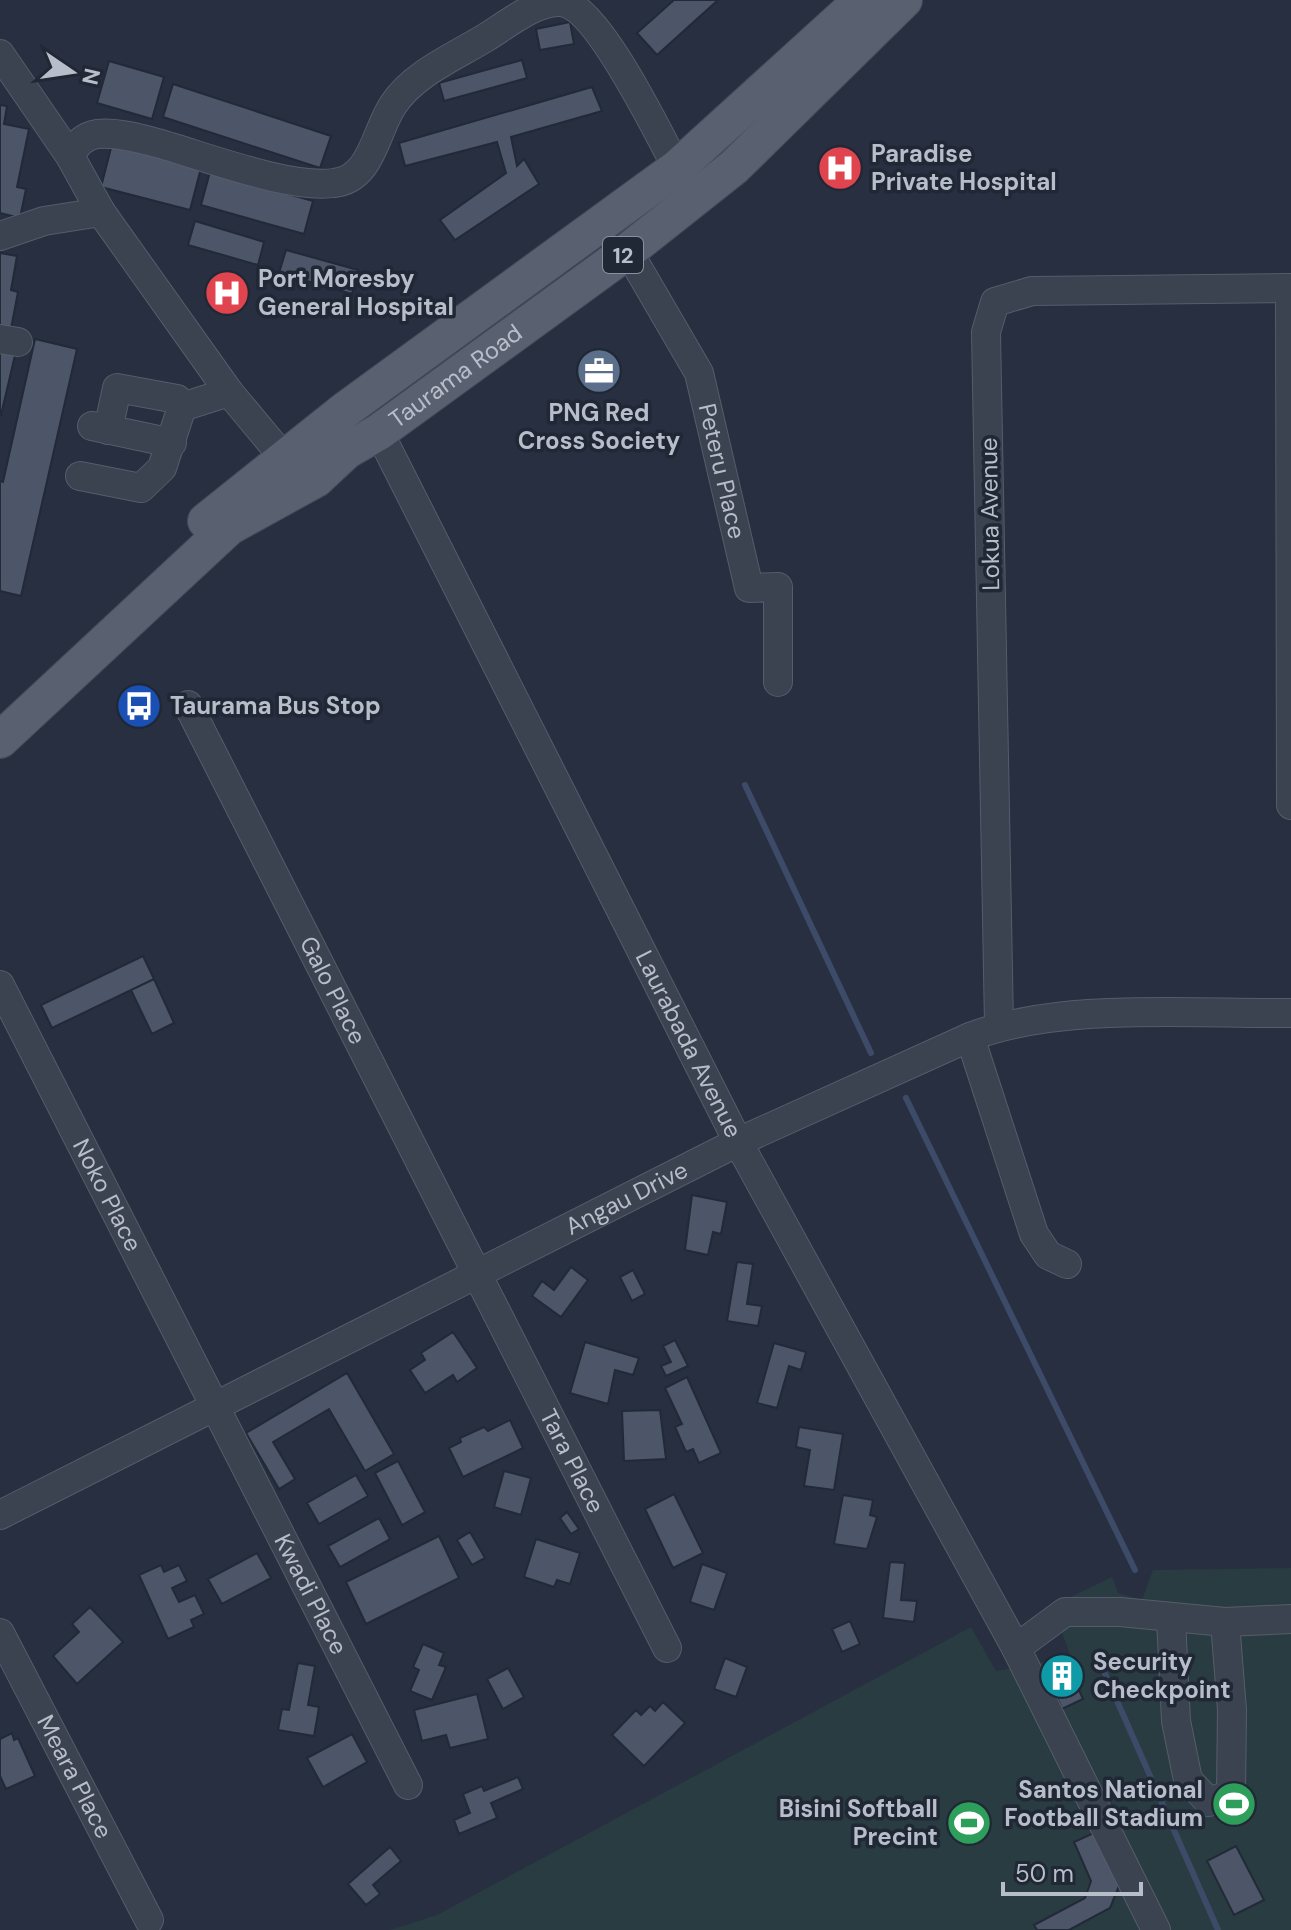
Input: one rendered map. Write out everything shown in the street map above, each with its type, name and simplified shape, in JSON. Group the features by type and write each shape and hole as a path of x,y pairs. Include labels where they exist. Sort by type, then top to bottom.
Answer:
{"main road":[{"name":"Taurama Road","path":"0,709 196,529 284,458 677,168 862,0"},
{"name":"Taurama Road","path":"0,740 229,527 316,479 346,451 379,432 628,251 734,167 904,0"}],"street":[{"path":"70,156 80,140 96,134 133,137 302,183 335,183 353,177 365,167 377,134 407,86 533,9 562,2 576,5 598,28 677,168"},
{"path":"0,54 70,156 101,212 229,392 284,458 316,479"},
{"path":"0,236 44,221 101,212"},
{"name":"Peteru Place","path":"628,251 699,373 749,588 778,587 778,682"},
{"path":"1291,288 1291,805"},
{"name":"Lokua Avenue","path":"999,1025 986,332 995,302 1032,291 1291,288"},
{"path":"80,476 141,488 162,468 172,443 182,407 177,399 117,388 100,428 172,443"},
{"path":"182,407 229,392"},
{"name":"Laurabada Avenue","path":"379,432 738,1142 1016,1648 1156,1930"},
{"name":"Galo Place","path":"188,705 476,1275"},
{"name":"Noko Place","path":"0,985 212,1405"},
{"name":"Angau Drive","path":"0,1515 212,1405 738,1142 999,1025 1085,1015 1291,1013"},
{"path":"970,1037 1034,1234 1048,1255 1067,1264"},
{"name":"Tara Place","path":"476,1275 667,1648"},
{"name":"Kwadi Place","path":"212,1405 408,1785"},
{"path":"1016,1648 1065,1612 1120,1612 1225,1622 1291,1619"},
{"path":"1171,1619 1176,1721 1188,1780 1209,1802 1231,1794 1231,1698 1225,1622"},
{"name":"Meara Place","path":"0,1633 149,1920"}],"green space":[{"path":"1291,1568 1291,1930 390,1930 437,1915 971,1627 996,1671 1071,1657 1052,1606 1112,1577 1118,1593 1142,1600 1153,1570"}],"building":[{"path":"674,0 718,0 657,55 637,33"},
{"path":"570,22 574,44 540,50 536,29"},
{"path":"522,60 527,78 444,101 439,83"},
{"path":"109,61 164,77 152,119 97,103"},
{"path":"173,84 331,136 320,168 163,117"},
{"path":"592,87 602,111 511,137 517,166 524,159 539,184 455,240 440,220 506,173 497,142 405,166 399,143"},
{"path":"0,105 7,106 4,124 29,129 17,187 26,189 20,218 0,213"},
{"path":"112,144 201,168 190,210 101,187"},
{"path":"210,172 313,201 304,234 201,205"},
{"path":"195,221 264,242 258,265 188,245"},
{"path":"286,250 358,270 352,294 279,273"},
{"path":"0,253 17,256 11,290 18,292 10,334 0,332"},
{"path":"35,339 77,349 21,596 0,591 0,481 3,482"},
{"path":"0,347 16,351 1,415 0,415"},
{"path":"143,956 154,979 52,1028 41,1005"},
{"path":"154,979 174,1023 152,1034 131,990"},
{"path":"692,1195 727,1202 721,1234 713,1232 708,1255 685,1250"},
{"path":"737,1262 753,1264 747,1304 762,1306 758,1326 727,1321"},
{"path":"571,1267 588,1280 561,1317 532,1296 542,1281 554,1290"},
{"path":"633,1270 645,1294 632,1301 620,1277"},
{"path":"453,1332 477,1368 457,1382 453,1375 425,1393 410,1370 425,1360 421,1353"},
{"path":"675,1340 688,1366 666,1376 661,1366 671,1362 663,1346"},
{"path":"585,1342 639,1358 633,1375 615,1370 608,1404 570,1393"},
{"path":"774,1343 806,1352 801,1370 789,1366 777,1408 757,1403"},
{"path":"347,1373 394,1454 365,1471 329,1409 273,1442 295,1479 279,1489 246,1433"},
{"path":"687,1377 721,1453 699,1463 693,1449 686,1452 675,1427 682,1424 665,1388"},
{"path":"660,1410 666,1459 624,1461 622,1411"},
{"path":"510,1420 523,1448 463,1477 449,1448 461,1442 460,1438 484,1427 488,1431"},
{"path":"799,1427 843,1434 834,1490 804,1486 810,1450 796,1447"},
{"path":"398,1461 425,1512 402,1525 375,1473"},
{"path":"504,1471 531,1478 521,1515 494,1507"},
{"path":"356,1475 368,1496 319,1524 307,1503"},
{"path":"674,1494 703,1553 673,1568 645,1509"},
{"path":"843,1495 873,1500 870,1515 877,1517 867,1549 834,1544"},
{"path":"567,1512 579,1529 571,1534 560,1518"},
{"path":"379,1518 390,1539 340,1567 328,1546"},
{"path":"470,1532 485,1558 472,1565 457,1540"},
{"path":"439,1536 459,1578 366,1624 346,1582"},
{"path":"536,1539 580,1553 570,1584 557,1580 554,1587 524,1577"},
{"path":"257,1553 271,1578 222,1604 208,1579"},
{"path":"890,1562 905,1563 901,1600 917,1601 914,1622 883,1618"},
{"path":"702,1564 727,1573 714,1610 690,1602"},
{"path":"161,1565 164,1572 179,1565 187,1581 172,1588 179,1602 195,1595 204,1614 191,1620 194,1627 168,1639 139,1575"},
{"path":"90,1607 123,1642 77,1684 53,1656 79,1632 72,1624"},
{"path":"850,1621 860,1644 842,1652 832,1629"},
{"path":"423,1644 444,1653 439,1665 446,1667 432,1700 410,1691 419,1670 413,1667"},
{"path":"725,1658 747,1667 736,1697 714,1689"},
{"path":"298,1663 315,1666 308,1705 319,1707 314,1736 278,1730 282,1709 289,1710"},
{"path":"508,1668 524,1697 503,1709 487,1679"},
{"name":"Security Checkpoint","path":"1065,1669 1070,1677 1058,1683 1054,1675"},
{"path":"1074,1679 1083,1699 1062,1709 1053,1688"},
{"path":"477,1694 488,1739 450,1748 446,1735 422,1741 414,1710"},
{"path":"663,1702 685,1723 644,1766 612,1735 636,1710 641,1715 650,1706 655,1711"},
{"path":"12,1733 14,1740 18,1738 35,1776 6,1789 0,1776 0,1739"},
{"path":"352,1734 367,1762 323,1787 307,1758"},
{"path":"518,1777 523,1789 491,1803 497,1818 459,1834 454,1820 470,1813 463,1794 482,1786 484,1791"},
{"path":"1096,1832 1119,1886 1110,1908 1069,1930 1037,1930 1034,1925 1085,1898 1091,1881 1074,1842"},
{"path":"1236,1846 1264,1900 1234,1915 1207,1861"},
{"path":"390,1847 401,1861 373,1885 380,1894 366,1905 348,1884"}],"waterway":[{"path":"745,785 871,1053"},
{"path":"906,1098 1135,1570"},
{"path":"1103,1669 1218,1930"}],"place":[{"name":"Paradise Private Hospital","path":"840,168"},
{"name":"Port Moresby General Hospital","path":"227,293"},
{"name":"PNG Red Cross Society","path":"599,371"},
{"name":"Taurama Bus Stop","path":"139,706"},
{"name":"Security Checkpoint","path":"1062,1676"},
{"name":"Santos National Football Stadium","path":"1234,1804"},
{"name":"Bisini Softball Precint","path":"969,1823"}]}
